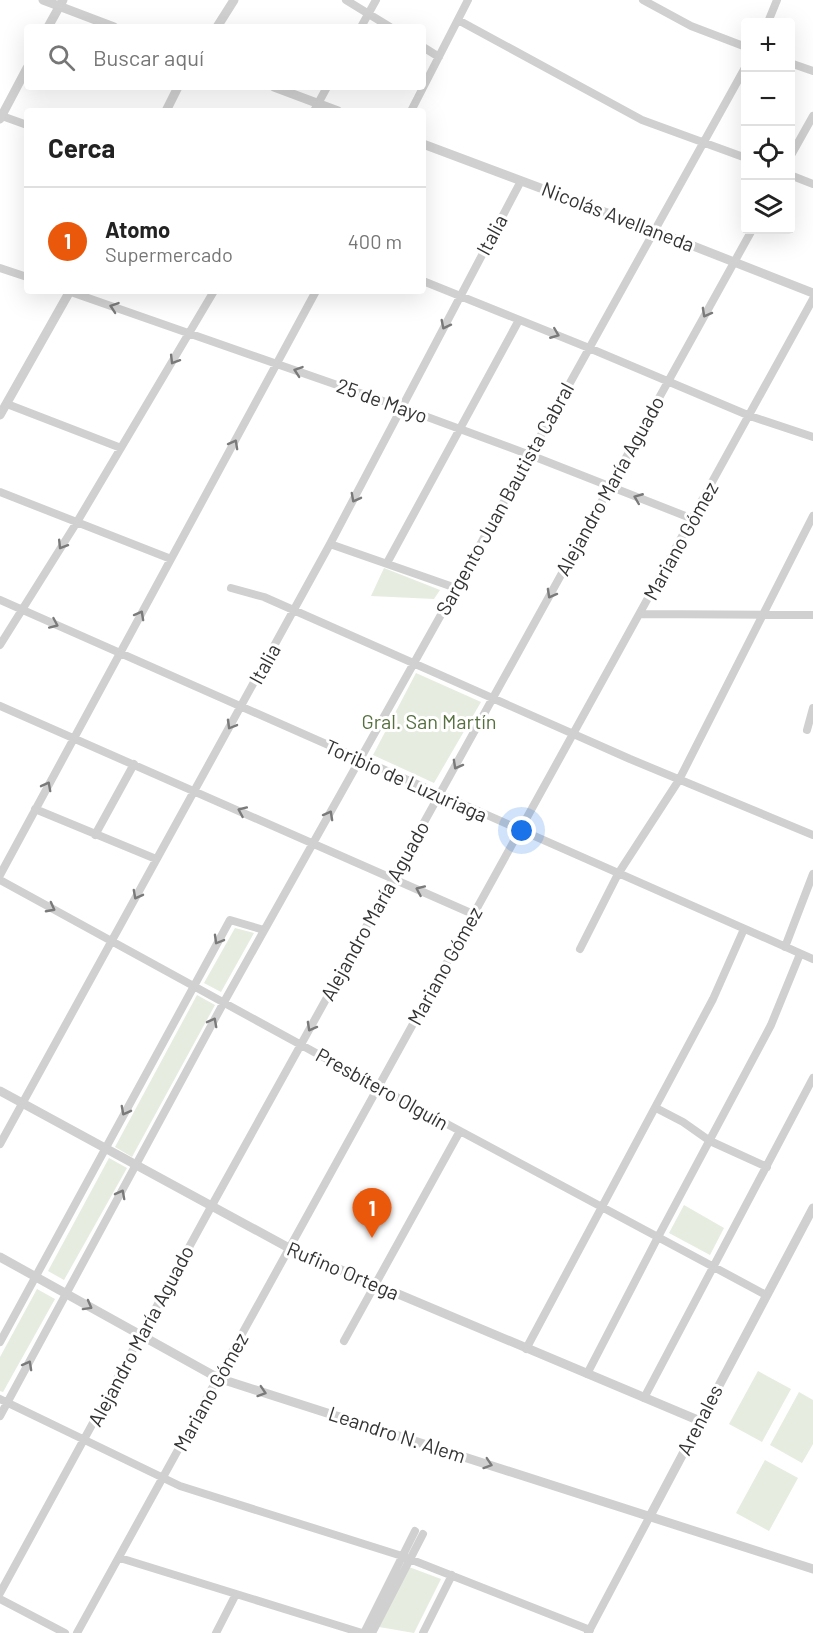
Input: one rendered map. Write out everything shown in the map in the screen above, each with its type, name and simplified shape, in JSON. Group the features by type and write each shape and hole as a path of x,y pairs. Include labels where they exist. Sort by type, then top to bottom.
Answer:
{"street":[{"path":"43,0 61,3 107,24"},
{"path":"218,24 234,0"},
{"path":"346,0 385,24"},
{"path":"363,24 376,0"},
{"path":"426,82 468,0"},
{"path":"643,0 691,26 741,44"},
{"path":"770,18 777,0"},
{"path":"50,24 61,3"},
{"path":"458,20 632,116 651,125 704,141 741,156"},
{"path":"426,49 439,57"},
{"path":"795,65 813,71"},
{"name":"Sargento Juan Bautista Cabral","path":"0,1416 4,1400 67,1294 224,1002 743,72"},
{"path":"24,74 1,117 24,124"},
{"path":"168,108 176,90"},
{"path":"280,90 316,107 325,90"},
{"path":"413,108 422,90"},
{"path":"795,148 813,116"},
{"name":"Nicolás Avellaneda","path":"426,145 813,293"},
{"path":"795,177 813,184"},
{"name":"Italia","path":"0,1144 330,544 521,181"},
{"name":"Alejandro María Aguado","path":"0,1593 750,234"},
{"path":"0,268 24,276"},
{"path":"426,282 750,416 813,437"},
{"path":"0,415 67,294"},
{"name":"25 de Mayo","path":"78,294 403,408 693,519"},
{"path":"0,645 77,522 212,294"},
{"path":"0,878 73,737 314,294"},
{"name":"Mariano Gómez","path":"77,1633 813,299"},
{"path":"387,564 519,320"},
{"path":"7,404 121,448"},
{"path":"0,492 171,559"},
{"path":"580,949 618,874 678,780 813,516"},
{"path":"330,544 456,588"},
{"path":"231,588 264,597 678,780 813,835"},
{"name":"Toribio de Luzuriaga","path":"0,600 813,959"},
{"path":"640,614 813,615"},
{"path":"0,706 473,914"},
{"path":"807,730 813,708"},
{"path":"95,835 134,764"},
{"path":"35,809 156,860"},
{"path":"785,947 813,874"},
{"name":"Presbítero Olguín","path":"0,878 378,1087 766,1294"},
{"path":"0,1342 230,920 264,930"},
{"path":"526,1349 713,999 744,930"},
{"path":"587,1374 771,1025 800,954"},
{"path":"644,1398 813,1078"},
{"name":"Rufino Ortega","path":"0,1091 289,1248 700,1420"},
{"path":"656,1108 683,1122 710,1141 767,1167"},
{"path":"344,1341 460,1131"},
{"name":"Arenales","path":"589,1631 813,1208"},
{"name":"Leandro N. Alem","path":"0,1257 218,1378 813,1569"},
{"path":"4,1400 163,1480 406,1558 589,1631"},
{"path":"120,1558 363,1633 419,1533"},
{"path":"372,1633 406,1558"},
{"path":"423,1633 452,1575"},
{"path":"216,1633 236,1594"},
{"path":"0,1599 65,1633"}],"green space":[{"path":"384,568 440,590 434,599 371,596"},
{"name":"Gral. San Martín","path":"416,673 481,702 434,783 373,755"},
{"path":"235,928 254,933 221,992 204,983"},
{"path":"197,995 215,1005 132,1157 115,1147"},
{"path":"109,1158 127,1168 64,1280 48,1271"},
{"path":"684,1205 724,1228 710,1255 669,1233"},
{"path":"37,1289 55,1299 3,1392 0,1391 0,1357"},
{"path":"758,1371 791,1389 762,1442 729,1424"},
{"path":"799,1392 813,1400 813,1444 802,1463 770,1445"},
{"path":"765,1460 798,1478 769,1531 736,1513"},
{"path":"409,1567 441,1579 414,1633 379,1627"}],"place":[{"name":"Atomo","path":"372,1238"}]}
